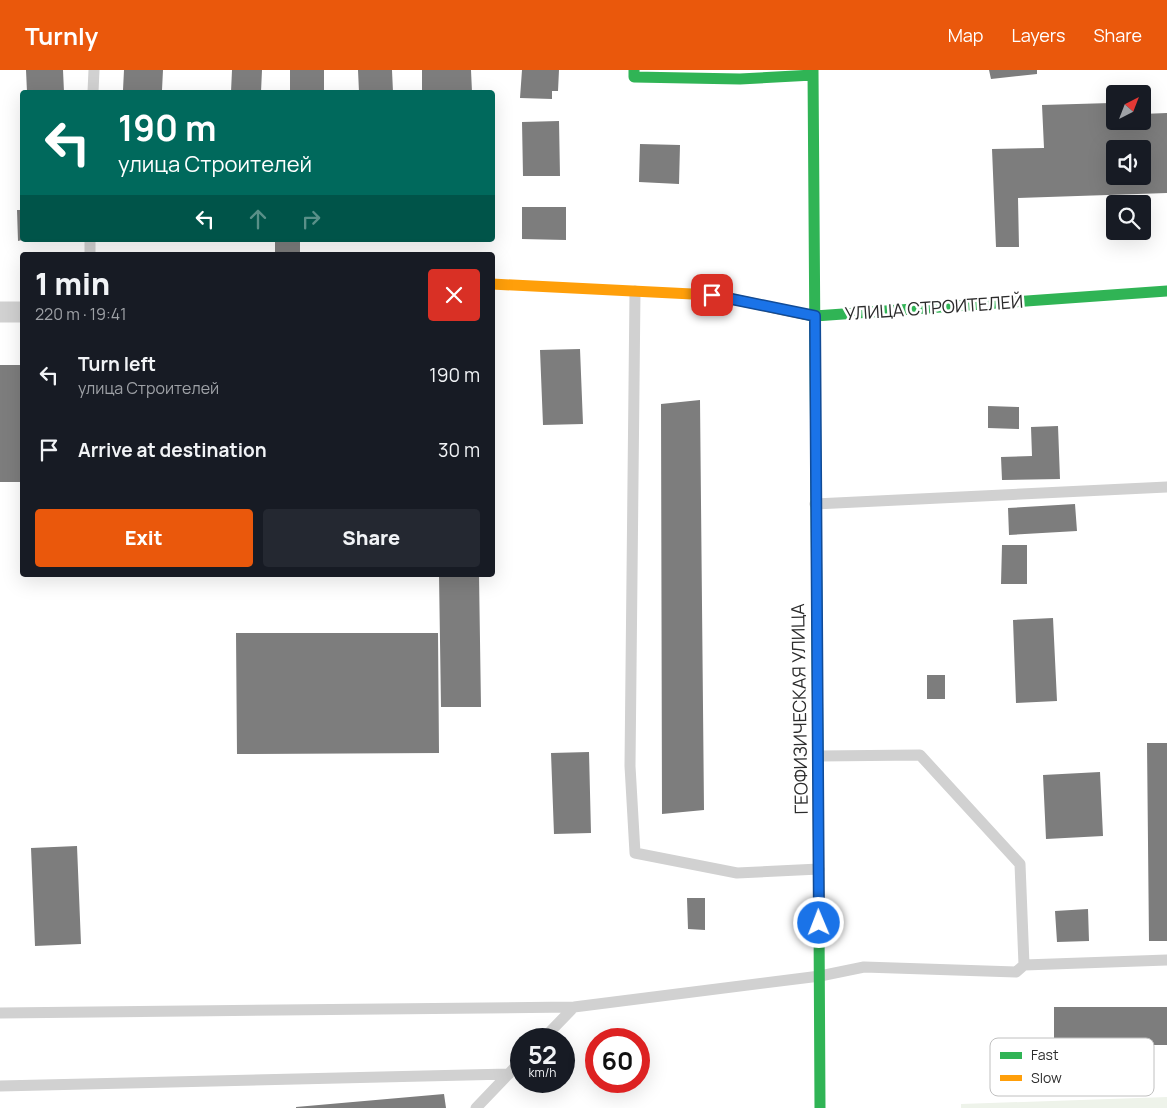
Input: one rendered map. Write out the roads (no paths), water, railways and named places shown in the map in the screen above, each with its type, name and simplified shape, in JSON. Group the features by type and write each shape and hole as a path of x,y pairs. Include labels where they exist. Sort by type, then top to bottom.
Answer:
{"main road":[{"path":"634,70 634,77 740,78 815,72"},
{"name":"ГЕОФИЗИЧЕСКАЯ УЛИЦА","path":"815,72 815,504 820,1108"},
{"name":"УЛИЦА СТРОИТЕЛЕЙ","path":"495,284 712,295 815,316 1167,291"}],"street":[{"path":"0,312 20,312"}],"lane":[{"path":"93,90 94,70"},
{"path":"635,291 630,766 635,853 737,873 819,870"},
{"path":"815,504 1167,488"},
{"path":"818,756 920,755 1020,864 1024,965"},
{"path":"0,1013 574,1007 820,976 864,968 1016,972 1024,965 1167,960"},
{"path":"554,1028 574,1007"},
{"path":"0,1086 509,1074"},
{"path":"476,1108 509,1074"}]}
